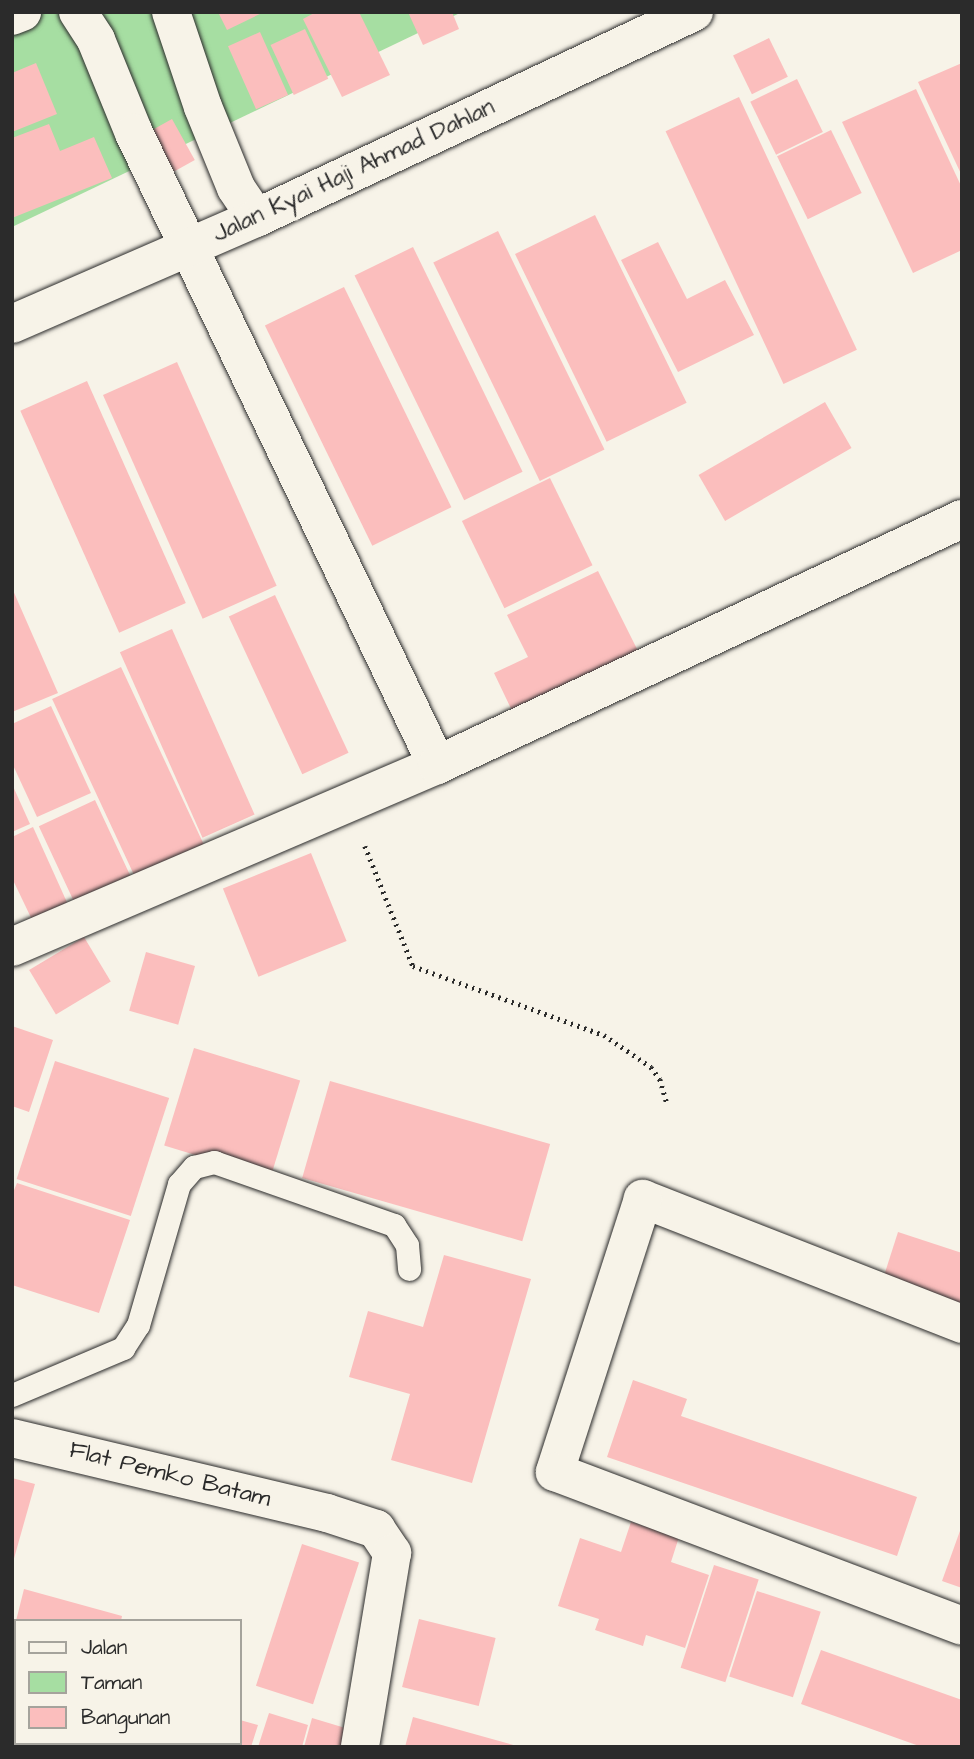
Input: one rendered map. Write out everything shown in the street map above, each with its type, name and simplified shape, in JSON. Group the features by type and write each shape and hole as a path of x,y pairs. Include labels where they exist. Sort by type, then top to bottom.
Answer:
{"street":[{"path":"12,16 22,12"},
{"path":"78,12 96,40 134,133 437,765"},
{"path":"170,12 203,107 236,188 256,218"},
{"name":"Jalan Kyai Haji Ahmad Dahlan","path":"12,324 256,218 694,12"},
{"path":"12,947 437,765 962,519"},
{"path":"962,1324 643,1199 555,1472 962,1626"},
{"name":"Flat Pemko Batam","path":"12,1437 327,1513 376,1529 392,1553 360,1747"}],"lane":[{"path":"12,1395 122,1348 138,1325 179,1184 194,1167 214,1162 394,1224 407,1245 409,1269"}],"path":[{"path":"348,804 413,966 604,1035 651,1067 660,1079 667,1103"}],"green space":[{"path":"12,12 462,12 12,227"}],"building":[{"path":"218,12 264,12 227,30"},
{"path":"316,12 359,12 390,75 342,97 303,19"},
{"path":"408,12 452,12 459,29 423,45"},
{"path":"305,29 328,79 294,95 271,45"},
{"path":"260,32 288,95 256,109 228,46"},
{"path":"769,38 788,77 752,94 733,56"},
{"path":"36,63 57,114 12,132 12,73"},
{"path":"962,63 962,176 918,82"},
{"path":"797,79 823,132 776,155 750,102"},
{"path":"916,89 962,188 962,250 913,273 842,122"},
{"path":"739,97 857,350 783,384 666,131"},
{"path":"172,119 195,160 162,179 139,137"},
{"path":"49,124 60,151 94,137 112,178 12,218 12,138"},
{"path":"831,130 862,193 808,219 777,156"},
{"path":"595,215 687,403 607,442 515,254"},
{"path":"498,231 605,449 540,481 433,263"},
{"path":"658,242 687,299 725,280 754,335 678,372 621,260"},
{"path":"413,247 523,472 464,500 355,275"},
{"path":"344,287 451,507 372,546 265,326"},
{"path":"177,362 277,586 203,619 103,395"},
{"path":"87,381 186,603 119,633 20,411"},
{"path":"825,402 852,448 725,521 699,475"},
{"path":"550,478 593,565 504,608 462,521"},
{"path":"598,571 642,659 517,721 494,673 528,657 507,615"},
{"path":"12,588 58,693 12,712"},
{"path":"275,595 349,753 302,774 229,617"},
{"path":"172,629 255,814 202,838 120,652"},
{"path":"121,667 206,848 137,880 52,699"},
{"path":"51,706 91,793 37,817 12,763 12,724"},
{"path":"12,784 30,824 12,832"},
{"path":"95,800 134,884 78,910 39,826"},
{"path":"33,827 70,909 35,926 12,878 12,837"},
{"path":"311,853 347,941 259,977 223,889"},
{"path":"84,937 111,982 56,1015 29,970"},
{"path":"146,952 195,966 178,1025 129,1011"},
{"path":"12,1026 53,1040 29,1112 12,1106"},
{"path":"194,1048 300,1080 270,1178 164,1146"},
{"path":"55,1061 169,1098 131,1216 17,1179"},
{"path":"330,1081 550,1144 522,1241 302,1178"},
{"path":"17,1183 130,1220 99,1313 12,1285 12,1195"},
{"path":"898,1232 962,1253 962,1308 882,1282"},
{"path":"444,1255 531,1279 472,1483 391,1460 410,1394 349,1377 368,1311 423,1327"},
{"path":"633,1380 687,1399 681,1416 917,1497 897,1556 607,1457"},
{"path":"12,1478 35,1484 13,1562 12,1562"},
{"path":"631,1522 679,1537 671,1562 709,1575 685,1648 646,1635 643,1646 595,1630 599,1619 558,1606 580,1538 621,1552"},
{"path":"962,1528 962,1588 942,1581"},
{"path":"302,1544 359,1563 313,1704 256,1686"},
{"path":"714,1565 759,1580 725,1682 681,1668"},
{"path":"24,1589 122,1616 121,1619 16,1619"},
{"path":"757,1591 821,1612 793,1697 729,1677"},
{"path":"419,1619 496,1638 479,1706 402,1687"},
{"path":"821,1650 962,1700 962,1747 922,1747 801,1704"},
{"path":"12,1661 14,1745 20,1745 20,1747 12,1745"},
{"path":"269,1713 308,1725 302,1747 258,1747"},
{"path":"413,1717 517,1746 517,1747 405,1747"},
{"path":"312,1718 352,1730 347,1747 304,1747"},
{"path":"242,1721 258,1725 251,1747 184,1747 242,1745"},
{"path":"31,1745 95,1745 95,1747"},
{"path":"108,1745 181,1745 181,1747"}]}
